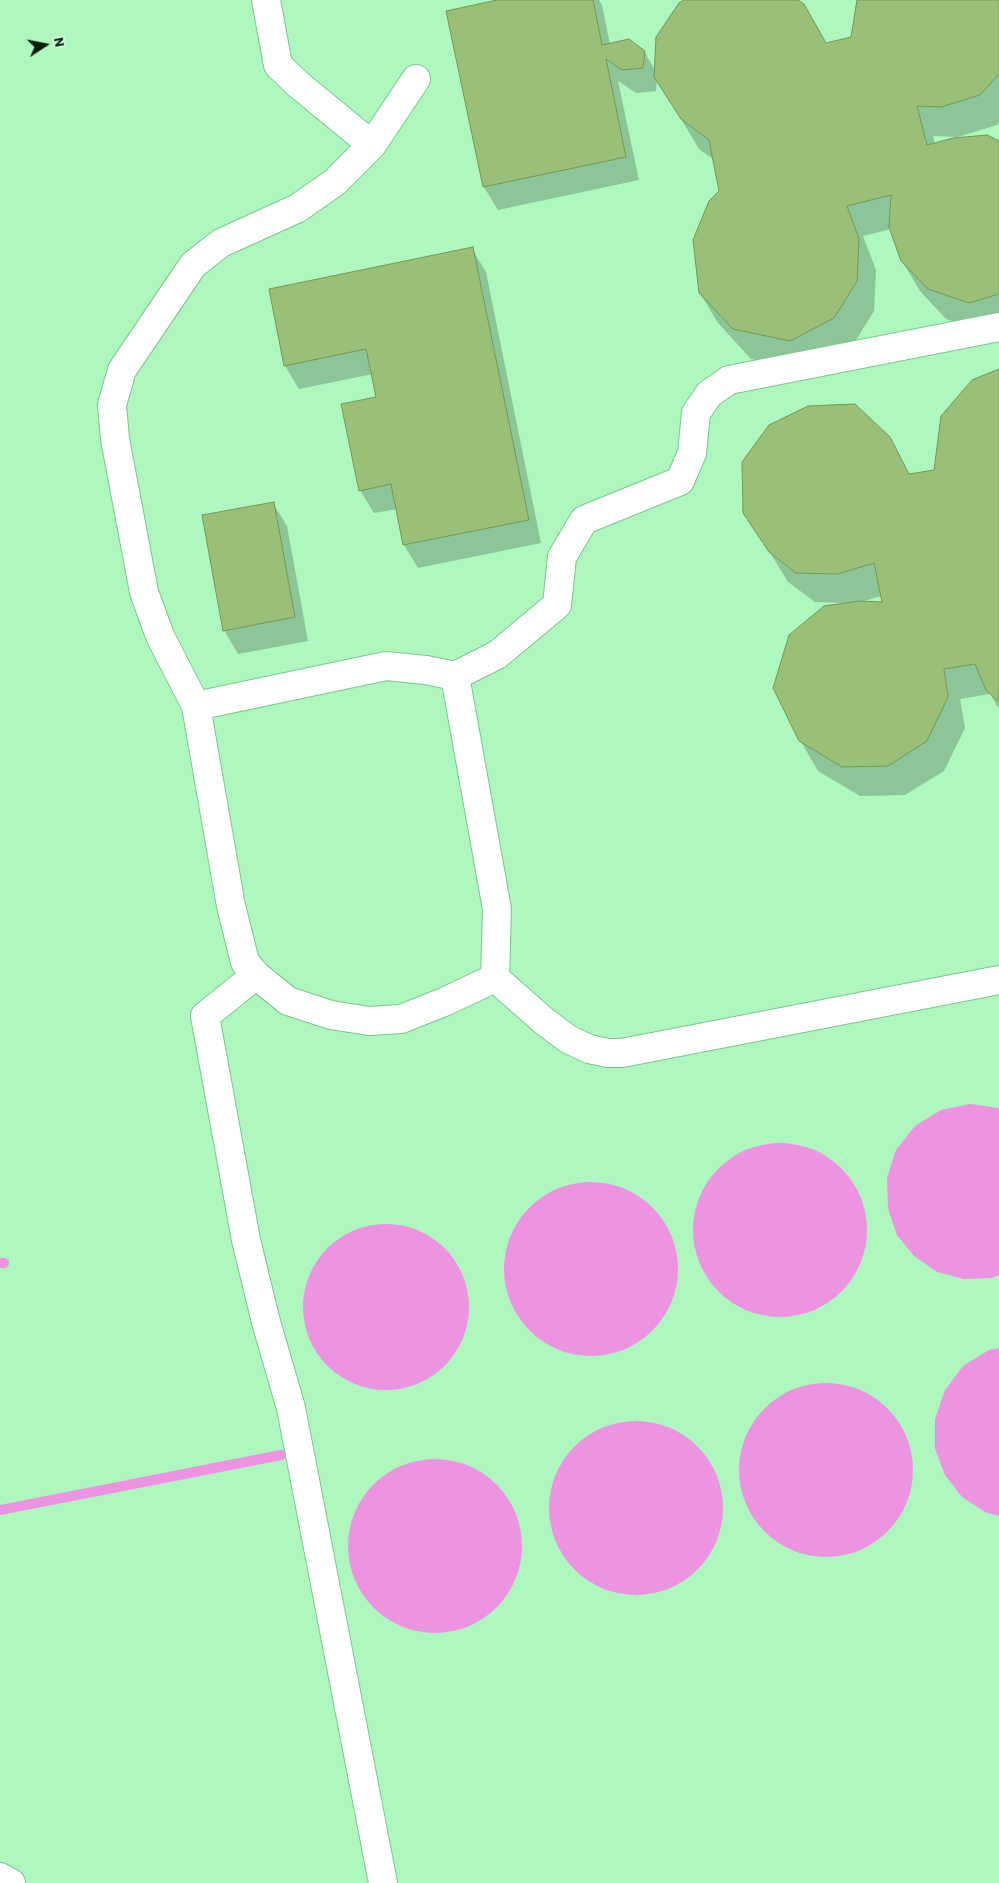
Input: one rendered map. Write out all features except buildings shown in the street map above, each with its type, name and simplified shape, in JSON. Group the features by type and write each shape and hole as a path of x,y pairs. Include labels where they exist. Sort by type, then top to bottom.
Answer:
{"lane":[{"path":"266,0 278,65 299,85 372,145"},
{"path":"416,79 372,145 335,182 298,208 221,243 193,265 122,370 112,405 115,439 144,592 160,636 196,706 232,906 245,962 256,975 288,1002 331,1015 369,1021 401,1019 444,1002 495,978"},
{"path":"196,706 386,666 426,670 455,676 497,656 557,605 562,557 584,520 680,480 692,453 696,413 709,394 728,380 999,327"},
{"path":"455,676 497,909 495,978"},
{"path":"256,975 205,1016 246,1240 266,1322 291,1408 383,1883"},
{"path":"495,978 544,1021 568,1039 589,1049 608,1054 622,1053 999,980"},
{"path":"0,1878 11,1883"}],"shaded area":[{"path":"970,1104 999,1108 999,1275 992,1278 964,1279 937,1272 914,1256 897,1235 888,1209 887,1178 896,1150 915,1126 941,1110"},
{"path":"771,1143 789,1143 813,1149 842,1168 861,1197 867,1221 867,1239 861,1263 842,1292 813,1311 789,1317 771,1317 747,1311 718,1292 699,1263 693,1239 693,1221 699,1197 718,1168 747,1149"},
{"path":"600,1182 624,1188 653,1207 672,1236 677,1252 677,1286 672,1302 653,1331 624,1350 608,1355 582,1356 558,1350 529,1331 510,1302 505,1286 504,1260 510,1236 529,1207 558,1188 574,1183"},
{"path":"386,1224 418,1230 445,1248 463,1275 469,1307 463,1339 445,1366 418,1384 386,1390 354,1384 327,1366 309,1339 303,1307 309,1275 327,1248 354,1230"},
{"path":"999,1348 999,1516 985,1512 962,1497 945,1475 935,1449 935,1419 945,1390 963,1366 989,1350"},
{"path":"817,1383 835,1383 867,1393 888,1408 903,1429 913,1461 913,1479 903,1511 888,1532 867,1547 851,1553 835,1557 817,1557 785,1547 764,1532 749,1511 743,1495 739,1479 739,1461 749,1429 764,1408 785,1393 801,1387"},
{"path":"627,1421 645,1421 669,1427 698,1446 717,1475 723,1499 723,1517 717,1541 698,1570 669,1589 645,1595 627,1595 603,1589 574,1570 555,1541 549,1517 549,1499 555,1475 574,1446 603,1427"},
{"path":"435,1459 452,1461 468,1466 490,1479 502,1491 518,1521 522,1546 520,1563 515,1579 502,1601 490,1613 460,1629 435,1633 418,1631 402,1626 380,1613 368,1601 352,1571 348,1546 350,1529 355,1513 368,1491 380,1479 410,1463"}],"waterway":[{"path":"0,1510 281,1455"}]}
